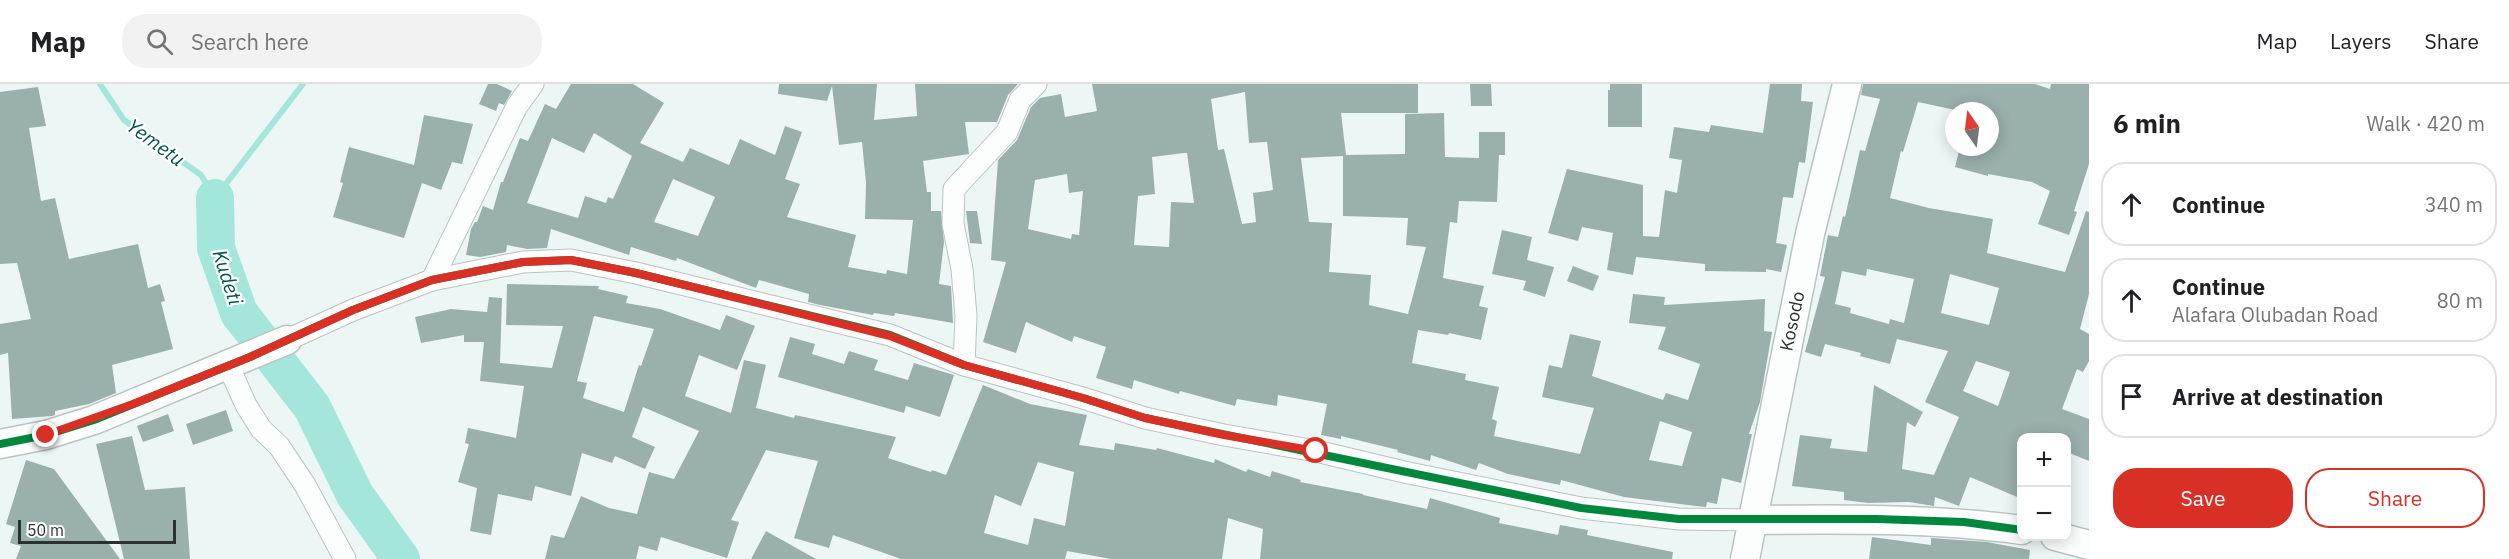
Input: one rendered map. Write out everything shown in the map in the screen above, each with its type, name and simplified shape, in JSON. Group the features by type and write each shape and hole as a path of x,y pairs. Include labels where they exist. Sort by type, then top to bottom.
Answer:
{"street":[{"path":"432,280 518,106 532,84"},
{"path":"964,365 966,316 962,269 953,225 954,189 1007,132 1020,100 1036,84"},
{"name":"Kosodo","path":"1745,559 1810,234 1847,84"},
{"path":"0,444 46,435 94,420 239,361 353,310 432,280 523,262 571,260 636,273 890,336 964,365 1145,418 1581,508 1679,519 1877,519 1953,522 2017,529"},
{"path":"239,361 246,405 261,429 279,446 305,485 345,559"},
{"path":"2071,541 2089,545"}],"building":[{"path":"488,84 497,84 512,91 504,105 499,103 496,111 479,104"},
{"path":"571,84 633,84 664,103 640,143 683,162 690,148 729,165 740,139 775,155 785,126 802,132 785,179 800,184 787,217 856,235 848,267 886,274 887,270 907,274 913,220 865,219 866,183 862,142 839,145 832,86 827,101 778,94 779,84 877,84 874,120 917,116 915,84 1018,84 1008,95 997,122 965,122 969,154 923,161 927,192 931,192 931,211 941,211 944,242 939,284 951,286 953,323 895,313 894,316 874,313 873,315 820,305 808,302 809,294 759,280 756,288 677,258 676,261 631,247 629,255 551,229 547,248 527,249 507,245 506,252 480,257 466,255 471,229 477,222 483,206 493,210 501,182 503,182 520,138 528,141 545,104 556,109","holes":["594,133 632,156 613,199 608,197 606,203 585,196 578,218 527,203 552,138 584,153","673,179 715,197 698,236 654,222"]},
{"path":"1092,84 1418,84 1418,113 1341,113 1346,155 1405,154 1405,114 1444,113 1445,157 1479,158 1479,132 1505,132 1505,155 1499,155 1497,202 1459,201 1457,223 1450,222 1443,278 1484,286 1479,306 1488,308 1481,340 1449,333 1448,335 1418,330 1412,363 1466,374 1465,380 1499,387 1492,419 1497,421 1494,436 1580,454 1594,408 1542,397 1549,365 1562,368 1570,334 1601,341 1592,376 1663,400 1666,393 1688,400 1700,364 1658,349 1666,327 1629,323 1633,294 1665,297 1664,305 1765,299 1764,331 1772,332 1760,402 1749,434 1752,434 1741,483 1722,478 1717,504 1707,502 1706,507 1624,497 1561,480 1560,485 1508,474 1479,463 1476,470 1431,455 1430,461 1397,452 1398,450 1341,436 1341,439 1321,435 1327,404 1278,395 1277,406 1237,399 1235,406 1180,391 1179,394 1134,380 1132,389 1096,378 1106,347 1074,336 1072,342 1026,322 1016,353 983,342 1006,262 991,260 998,160 1017,140 1031,107 1040,98 1061,94 1065,117 1097,111","holes":["1245,92 1249,143 1267,142 1273,190 1253,193 1256,222 1242,224 1224,149 1218,150 1211,99","1187,153 1194,203 1171,202 1169,247 1134,245 1138,196 1155,194 1152,157","1343,156 1343,216 1408,218 1406,245 1426,247 1408,314 1369,305 1371,275 1329,272 1332,223 1309,222 1301,158","1067,174 1069,193 1083,191 1079,235 1072,234 1071,239 1028,229 1035,180","1660,421 1692,432 1682,466 1649,460"]},
{"path":"1470,84 1491,84 1492,106 1471,106"},
{"path":"1610,84 1642,84 1642,127 1608,127"},
{"path":"1770,84 1802,84 1801,101 1813,102 1805,163 1799,162 1793,198 1783,197 1776,243 1787,245 1781,272 1766,269 1766,272 1705,271 1705,264 1636,257 1633,275 1607,270 1613,233 1582,227 1578,241 1548,233 1567,169 1643,185 1643,236 1659,237 1665,190 1677,193 1682,160 1669,158 1674,127 1709,132 1711,125 1763,133"},
{"path":"1863,84 2035,84 2050,89 2051,84 2089,84 2089,164 2069,235 2038,224 2050,191 2032,182 1988,174 1988,176 1955,167 1958,156 1999,156 1999,102 1945,102 1945,108 1918,102 1903,152 1901,151 1890,198 1929,208 1993,219 1987,253 2065,272 2086,211 2089,212 2089,294 2080,329 2089,334 2089,361 2083,372 2077,369 2062,409 2089,419 2089,461 2071,454 2071,433 2017,433 2017,497 1970,477 1959,506 1935,497 1934,506 1909,502 1868,503 1844,500 1844,492 1792,486 1800,435 1832,439 1830,448 1867,452 1874,385 1923,412 1915,427 1907,422 1902,469 1934,475 1959,417 1925,402 1948,351 1897,339 1890,364 1860,356 1861,353 1825,344 1821,357 1805,352 1825,277 1820,276 1828,235 1838,237 1843,216 1845,217 1860,150 1865,151 1880,99 1861,95","holes":["1867,269 1914,279 1904,323 1890,319 1889,324 1850,313 1851,308 1835,304 1842,271 1866,276","1950,274 1999,288 1989,325 1941,313","1976,361 2010,372 1998,406 1963,391"]},
{"path":"38,87 46,126 29,128 41,201 55,198 69,259 138,244 148,288 160,284 165,301 161,302 173,349 112,365 116,393 89,404 55,411 55,415 52,416 12,419 8,353 0,355 0,324 31,319 17,263 0,264 0,92"},
{"path":"424,115 473,124 462,164 452,162 441,190 422,183 404,238 333,217 343,183 340,182 349,147 414,165"},
{"path":"966,211 977,211 982,244 970,243"},
{"path":"1502,230 1532,237 1527,260 1554,267 1545,297 1523,290 1526,281 1492,274"},
{"path":"1573,266 1599,276 1593,291 1567,281"},
{"path":"507,284 599,286 598,289 628,296 626,303 660,309 720,330 726,315 755,326 737,370 699,355 685,396 731,413 744,360 766,365 756,408 794,418 795,415 896,437 888,458 931,472 932,470 946,475 983,385 1030,404 1087,415 1079,445 1114,450 1115,443 1156,450 1157,448 1214,463 1215,459 1246,472 1248,469 1270,477 1272,471 1301,480 1300,482 1427,509 1430,498 1500,518 1499,523 1558,535 1560,525 1588,530 1587,535 1673,552 1672,559 1260,559 1263,529 1228,518 1222,559 1111,559 1067,551 1065,559 901,559 833,535 829,548 794,538 818,461 766,450 731,520 739,522 727,558 661,537 657,551 639,546 636,559 545,559 551,535 564,538 581,496 609,508 637,514 649,472 674,479 699,431 643,407 632,437 655,447 645,469 615,456 612,463 582,453 571,496 535,486 532,501 498,494 491,535 470,531 477,488 458,482 469,444 465,443 468,428 516,438 524,386 480,381 484,342 464,342 464,335 421,343 415,317 451,309 487,312 489,297 502,298 500,363 552,368 563,326 506,325","holes":["594,316 654,329 641,366 639,365 624,412 583,398 587,383 577,381","1038,462 1074,472 1065,526 1034,518 1028,545 984,533 995,495 1021,506"]},
{"path":"790,337 815,344 812,354 844,364 849,351 878,360 874,370 908,380 914,363 954,375 940,417 906,406 904,413 778,377"},
{"path":"226,410 233,431 193,445 186,424"},
{"path":"168,414 174,431 143,442 137,426"},
{"path":"132,436 145,490 185,487 190,559 124,559 96,444"},
{"path":"26,460 54,469 120,559 16,559 21,546 10,543 15,527 6,524"},
{"path":"766,531 816,559 751,559"},
{"path":"1872,537 1931,545 1931,538 1987,542 2030,550 2029,559 1869,559"}],"waterway":[{"name":"Yemetu","path":"100,84 124,120 201,175 215,198 303,84"},
{"name":"Kudeti","path":"215,198 216,248 239,313 312,407 355,495 401,559"}],"cycle path":[{"path":"0,444 46,435 94,420 250,357 353,310 432,280 523,262 571,260 636,273 890,335 964,365 1145,418 1581,508 1679,519 1877,519 1964,522 2017,529"}],"route":[{"path":"46,435 94,420 250,357 353,310 432,280 523,262 571,260 636,273 890,336 964,365 1145,418 1316,451"}]}
